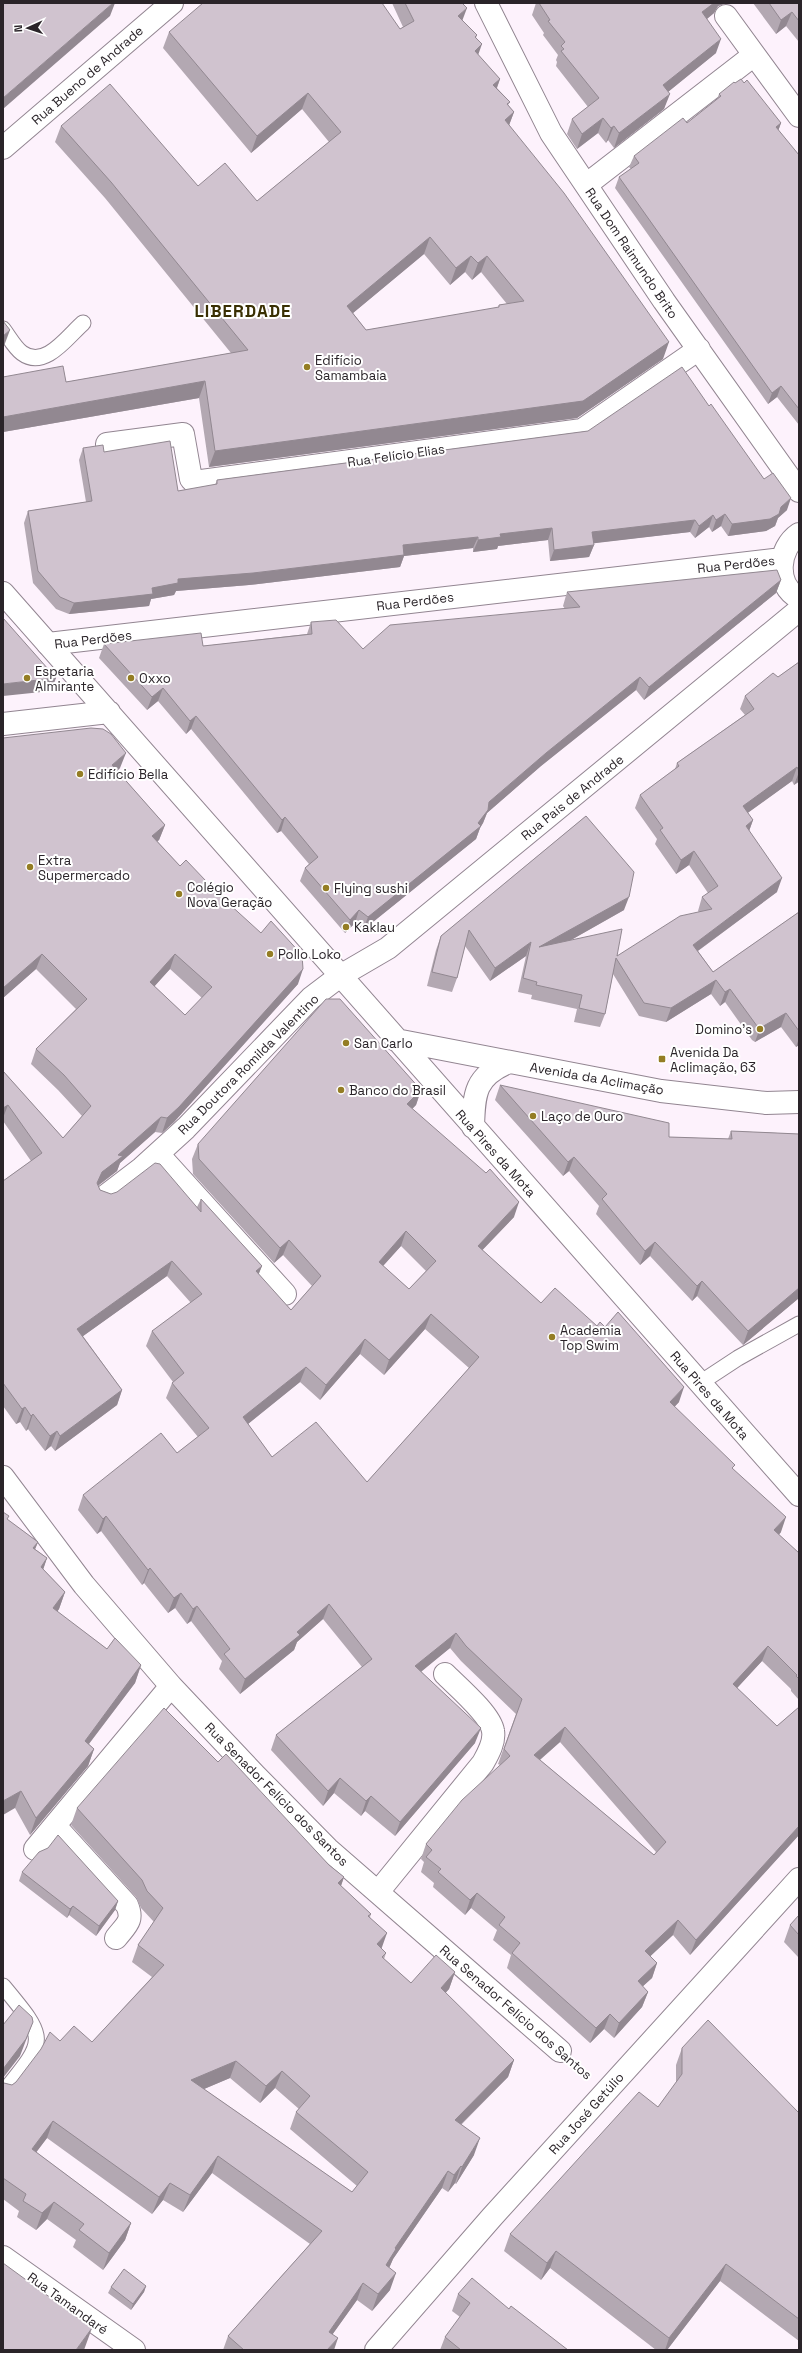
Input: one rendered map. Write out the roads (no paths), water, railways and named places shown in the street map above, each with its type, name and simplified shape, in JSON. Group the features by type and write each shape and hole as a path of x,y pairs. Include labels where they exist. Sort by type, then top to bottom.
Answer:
{"street":[{"name":"Rua Bueno de Andrade","path":"3,148 172,3"},
{"name":"Rua Dom Raimundo Brito","path":"486,3 551,133 699,349 799,491"},
{"path":"726,16 799,116"},
{"path":"586,185 754,55"},
{"name":"Rua Felício Elias","path":"108,444 183,434 191,480 195,482 582,430 699,349"},
{"path":"799,534 790,541 782,559 782,573 786,586 799,598"},
{"name":"Rua Perdões","path":"48,644 782,559"},
{"name":"Rua Pires da Mota","path":"3,593 472,1127 799,1495"},
{"name":"Rua Pais de Andrade","path":"340,976 388,948 799,610"},
{"path":"3,724 108,712"},
{"name":"Rua Doutora Romilda Valentino","path":"104,1197 158,1154 186,1128 311,998 340,976"},
{"name":"Avenida da Aclimação","path":"396,1040 661,1091 766,1103 799,1102"},
{"path":"472,1127 474,1102 480,1083 491,1071 509,1062"},
{"path":"158,1154 285,1294"},
{"name":"Rua Senador Felício dos Santos","path":"3,1477 84,1585 171,1686 328,1849 560,2051"},
{"path":"378,1892 483,1763 492,1745 493,1731 487,1718 445,1674"},
{"path":"35,1849 56,1827 171,1686"},
{"path":"56,1827 127,1905 131,1914 130,1920 116,1938"},
{"name":"Rua José Getúlio","path":"376,2350 492,2217 799,1878"},
{"name":"Rua Tamandaré","path":"3,2257 134,2350"}],"lane":[{"path":"3,329 21,353 29,358 37,359 50,354 83,323"},
{"path":"700,1384 738,1358 799,1324"},
{"path":"3,1986 30,2019 37,2033 36,2047 31,2058 3,2093"}],"place":[{"name":"Edifício Samambaia","path":"307,367"},
{"name":"Espetaria Almirante","path":"27,678"},
{"name":"Oxxo","path":"131,678"},
{"name":"Edifício Bella","path":"80,774"},
{"name":"Extra Supermercado","path":"30,867"},
{"name":"Flying sushi","path":"326,888"},
{"name":"Colégio Nova Geração","path":"179,894"},
{"name":"Kaklau","path":"346,927"},
{"name":"Pollo Loko","path":"270,954"},
{"name":"Domino's","path":"760,1029"},
{"name":"San Carlo","path":"346,1043"},
{"name":"Avenida Da Aclimação, 63","path":"662,1059"},
{"name":"Banco do Brasil","path":"341,1090"},
{"name":"Laço de Ouro","path":"533,1116"},
{"name":"Academia Top Swim","path":"552,1337"}],"district":[{"name":"LIBERDADE","path":"243,311"}]}
